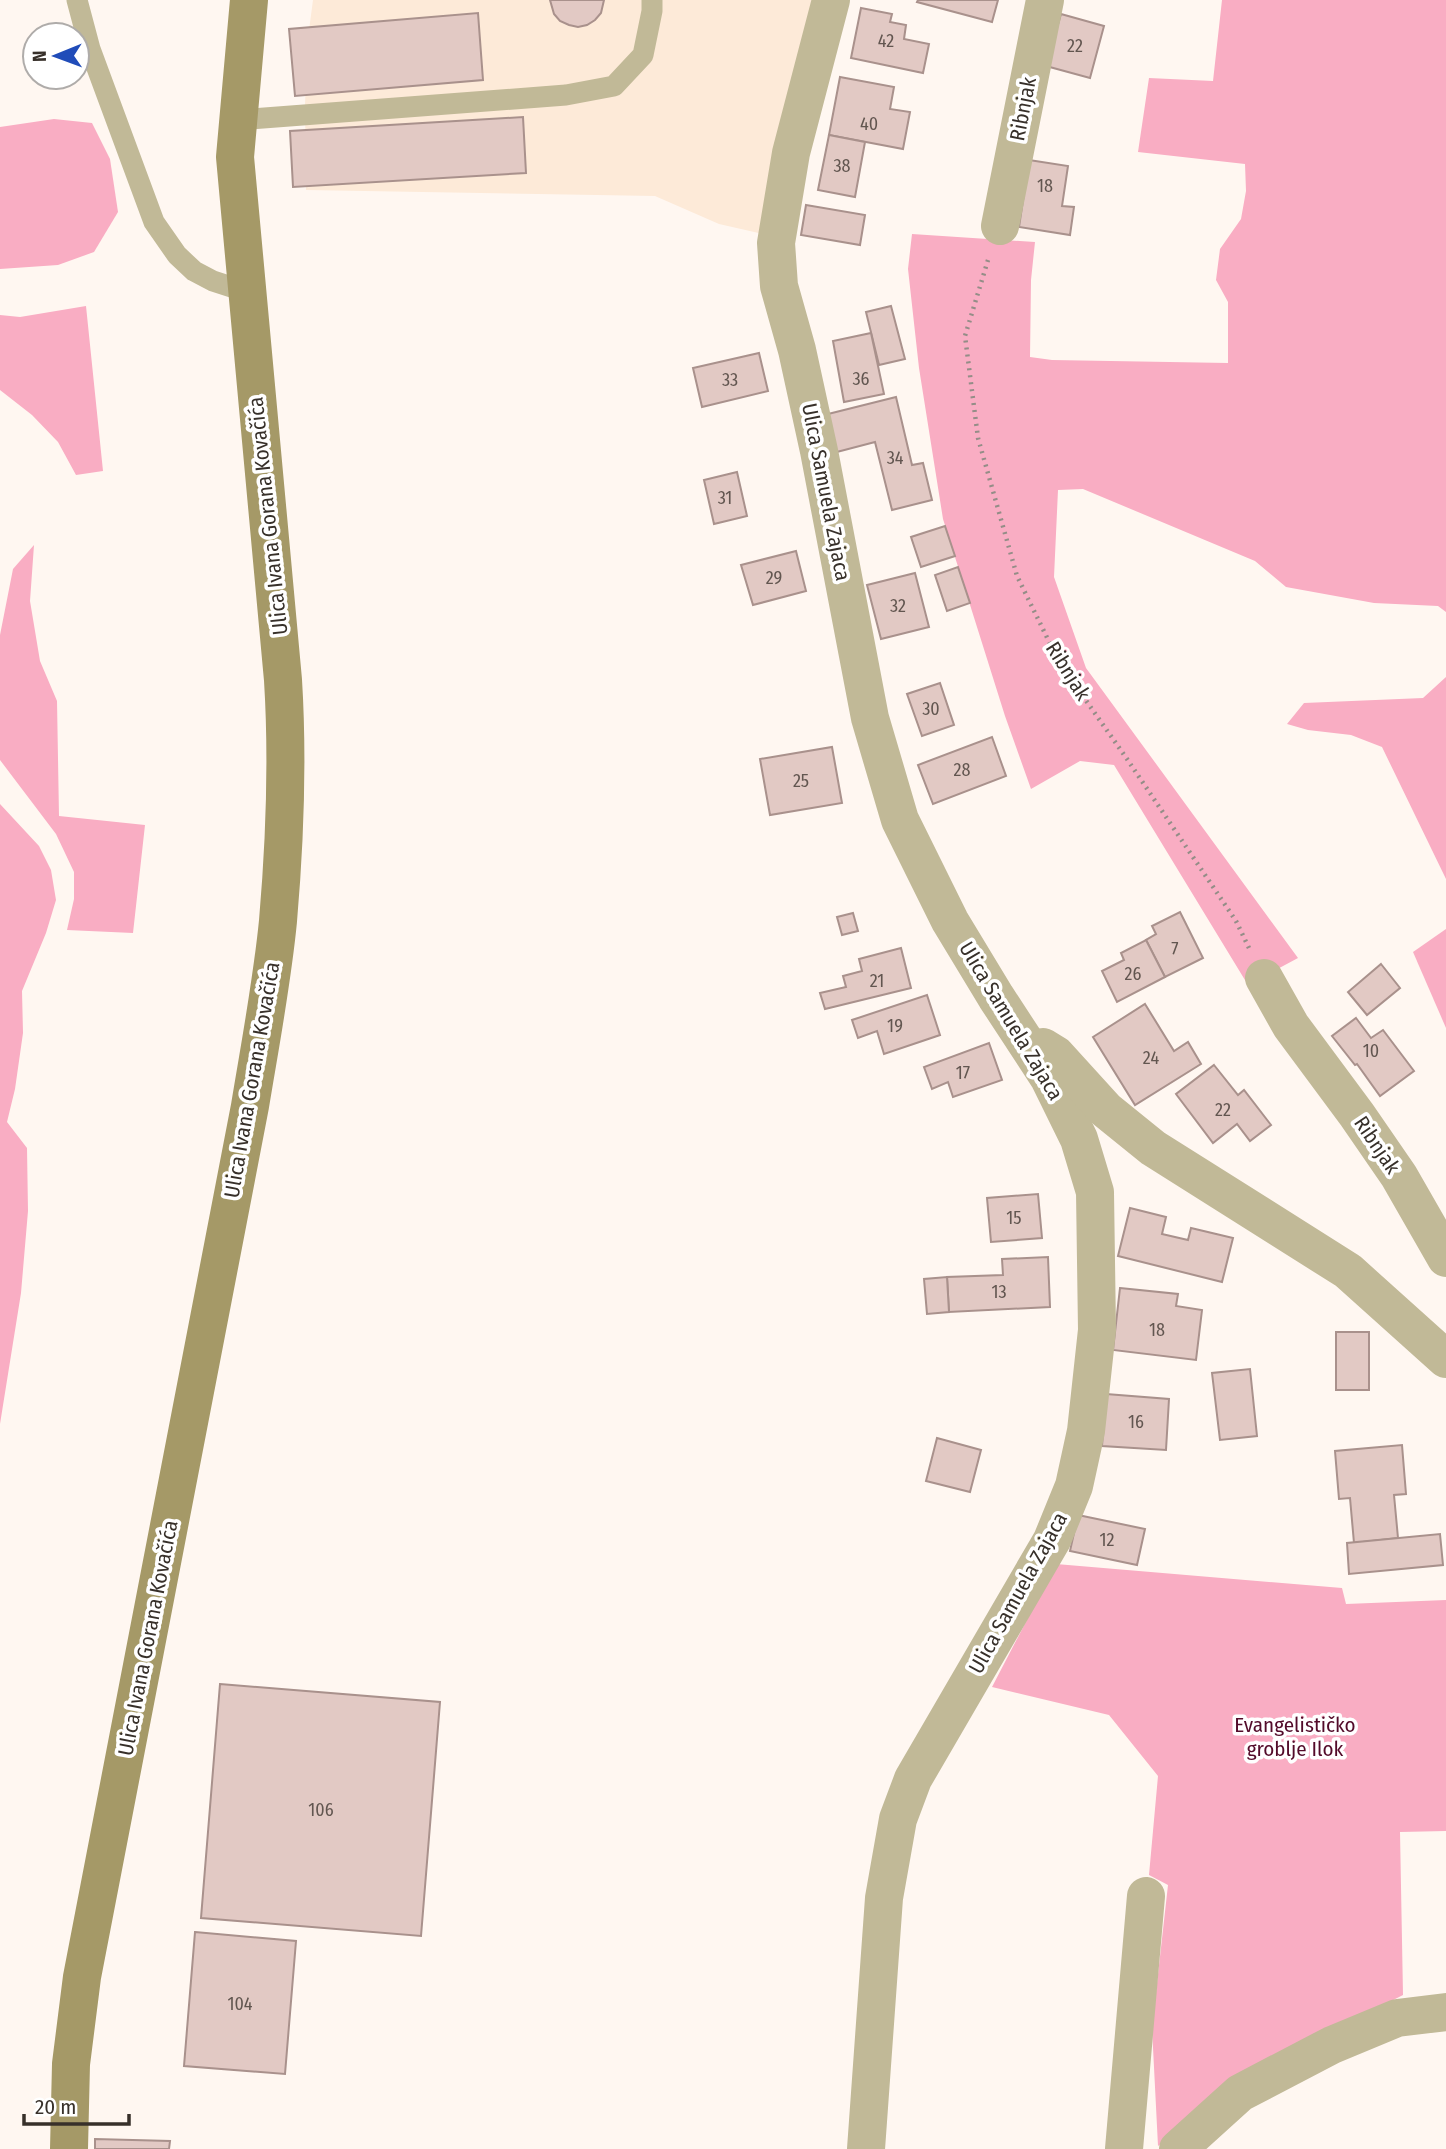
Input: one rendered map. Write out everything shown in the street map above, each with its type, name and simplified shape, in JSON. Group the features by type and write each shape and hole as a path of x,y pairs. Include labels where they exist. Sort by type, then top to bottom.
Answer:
{"main road":[{"name":"Ulica Ivana Gorana Kovačića","path":"69,2149 71,2064 82,1977 250,1106 278,922 287,746 279,626 235,157 249,0"}],"street":[{"name":"Ulica Samuela Zajaca","path":"831,0 791,153 776,243 779,286 797,350 819,451 870,718 900,820 950,920 1049,1078 1079,1139 1095,1192 1097,1259 1097,1330 1086,1430 1074,1486 1052,1540 923,1759 898,1819 884,1898 866,2149"},
{"name":"Ribnjak","path":"1000,226 1045,0"},
{"name":"Ribnjak","path":"1264,978 1291,1026 1399,1176 1446,1258"},
{"path":"1020,1032 1056,1055 1106,1110 1153,1148 1348,1271 1446,1359"},
{"path":"1124,2149 1146,1896"},
{"path":"1178,2149 1240,2094 1332,2045 1397,2018 1446,2012"}],"lane":[{"path":"77,0 90,49 154,222 177,255 194,271 213,281 247,292"},
{"path":"238,120 566,95 614,86 643,55 652,0"}],"path":[{"name":"Ribnjak","path":"1000,226 965,336 978,438 1017,576 1059,662 1236,921 1264,978"}],"shaded area":[{"path":"313,0 824,0 763,234 719,224 655,196 306,190 305,104"}],"green space":[{"path":"1222,0 1446,0 1446,612 1438,606 1374,603 1286,587 1255,561 1083,489 1058,490 1054,577 1086,668 1298,958 1248,985 1114,765 1080,761 1031,789 943,519 919,368 908,269 912,234 1035,242 1031,280 1030,357 1052,360 1228,363 1228,302 1216,280 1220,249 1241,219 1246,191 1245,164 1138,152 1149,78 1213,81"},
{"path":"54,119 92,123 110,159 118,212 94,252 58,265 0,269 0,127"},
{"path":"86,306 103,471 76,475 58,442 32,415 0,390 0,315 20,317"},
{"path":"34,545 30,601 40,661 57,701 59,816 145,825 133,933 67,930 74,899 74,872 56,834 0,760 0,635 13,569"},
{"path":"1446,677 1446,879 1382,747 1351,735 1308,730 1287,724 1304,703 1423,698"},
{"path":"0,804 39,846 51,870 56,900 46,933 22,991 23,1033 7,1122 27,1148 28,1211 21,1293 0,1424"},
{"path":"1446,929 1446,1028 1413,952"},
{"name":"Evangelističko groblje Ilok","path":"1056,1564 1342,1588 1346,1604 1446,1600 1446,1831 1400,1832 1403,1995 1253,2072 1158,2146 1152,2028 1168,1885 1149,1875 1158,1776 1109,1715 992,1687"}],"building":[{"path":"550,0 604,0 601,13 595,20 578,27 560,21 554,14"},
{"path":"998,0 992,22 917,2"},
{"path":"861,8 892,14 890,22 906,25 904,39 929,44 923,73 851,58"},
{"path":"478,13 483,80 295,96 289,29"},
{"path":"1061,14 1104,26 1090,78 1046,66"},
{"path":"840,77 894,87 890,109 910,112 903,149 829,135"},
{"path":"523,117 526,173 293,187 290,131"},
{"path":"829,135 865,142 855,197 818,190"},
{"path":"1029,160 1068,166 1062,206 1074,207 1070,235 1019,227"},
{"path":"806,205 865,215 860,245 801,235"},
{"path":"891,306 905,359 879,365 866,312"},
{"path":"871,333 884,394 844,402 833,341"},
{"path":"759,353 768,391 702,407 693,368"},
{"path":"896,397 912,465 923,463 932,500 892,510 875,442 833,453 824,415"},
{"path":"737,472 747,516 714,524 704,480"},
{"path":"945,526 955,556 921,567 911,537"},
{"path":"796,551 806,591 753,605 741,565"},
{"path":"958,567 970,603 947,611 935,575"},
{"path":"915,573 929,627 881,639 867,585"},
{"path":"940,683 954,725 922,736 907,694"},
{"path":"992,737 1006,776 933,804 918,765"},
{"path":"832,747 842,803 770,815 760,759"},
{"path":"1180,912 1203,958 1165,977 1146,940 1156,934 1152,926"},
{"path":"853,913 858,931 842,935 837,917"},
{"path":"1146,940 1165,977 1117,1002 1102,971 1124,960 1121,953"},
{"path":"901,948 911,988 825,1009 820,993 846,987 843,976 862,971 859,959"},
{"path":"1381,964 1400,988 1367,1015 1348,992"},
{"path":"927,995 940,1035 884,1054 877,1031 858,1038 852,1020"},
{"path":"1145,1004 1174,1051 1188,1042 1201,1064 1135,1105 1093,1037"},
{"path":"1356,1018 1371,1038 1383,1030 1414,1071 1380,1096 1332,1036"},
{"path":"989,1043 1002,1080 953,1097 948,1082 932,1089 924,1067"},
{"path":"1214,1065 1238,1095 1244,1090 1271,1125 1250,1141 1237,1124 1213,1143 1176,1094"},
{"path":"1038,1194 1042,1238 991,1242 987,1198"},
{"path":"1130,1208 1166,1217 1162,1234 1188,1240 1191,1228 1233,1238 1222,1282 1118,1256"},
{"path":"1048,1257 1050,1307 949,1312 947,1277 1003,1275 1002,1259"},
{"path":"947,1277 949,1312 927,1314 924,1279"},
{"path":"1120,1288 1178,1294 1176,1306 1202,1310 1196,1360 1113,1350"},
{"path":"1336,1332 1369,1332 1369,1390 1336,1390"},
{"path":"1250,1369 1257,1436 1220,1440 1212,1373"},
{"path":"1106,1394 1169,1399 1166,1450 1102,1446"},
{"path":"937,1438 981,1450 970,1492 926,1481"},
{"path":"1402,1445 1406,1494 1394,1495 1398,1538 1354,1543 1350,1498 1339,1499 1335,1451"},
{"path":"1078,1515 1145,1529 1137,1565 1070,1551"},
{"path":"1440,1534 1443,1565 1349,1574 1347,1543"},
{"path":"220,1684 440,1702 421,1936 201,1918"},
{"path":"195,1932 296,1941 285,2074 184,2066"},
{"path":"95,2139 170,2141 169,2149 95,2149"}]}
